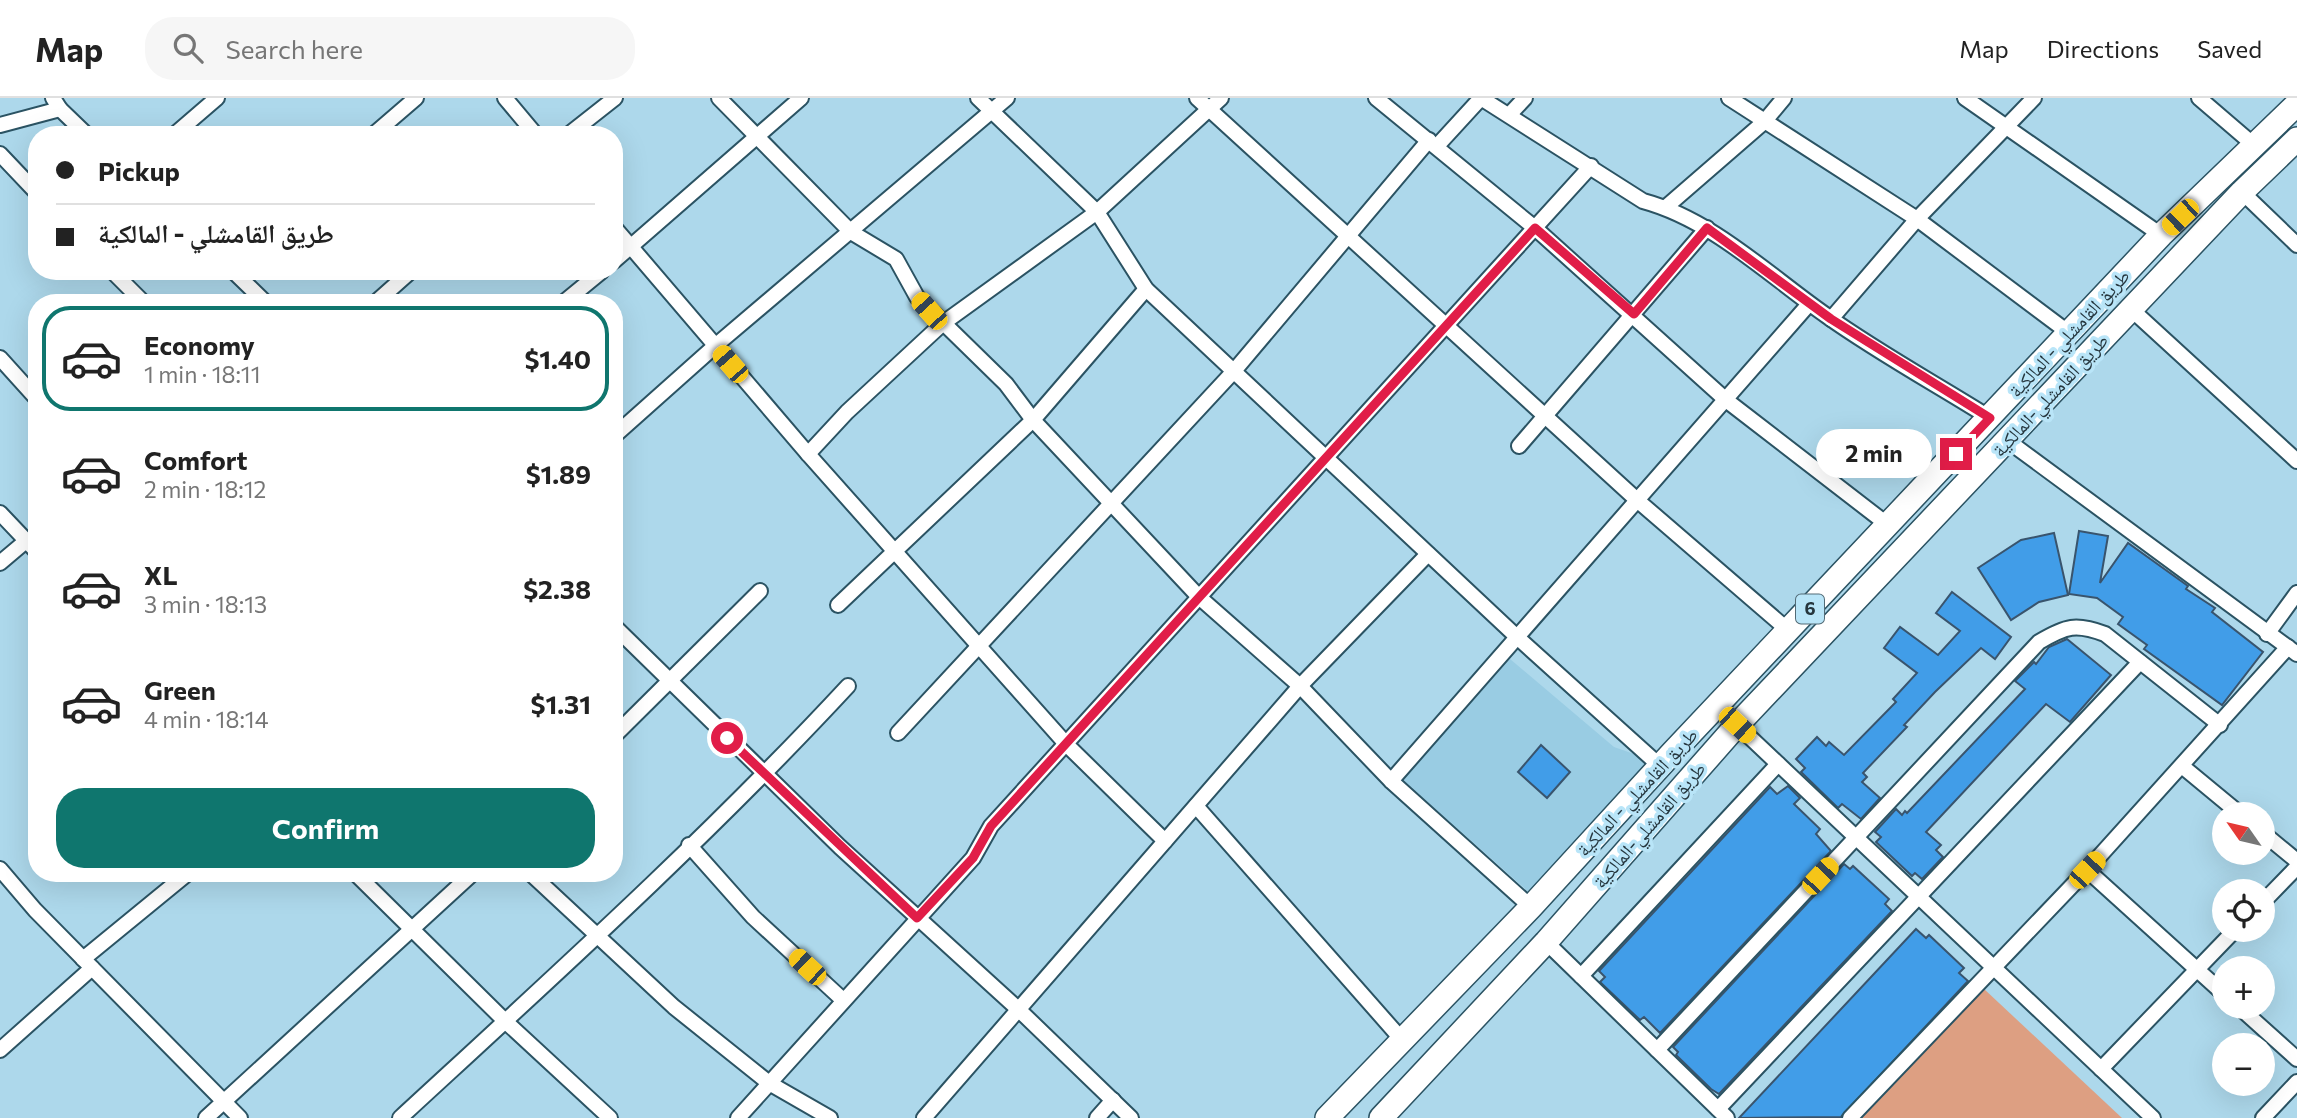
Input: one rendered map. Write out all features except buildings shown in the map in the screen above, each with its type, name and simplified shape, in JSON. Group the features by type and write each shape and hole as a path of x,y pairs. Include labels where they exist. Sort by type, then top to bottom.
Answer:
{"highway":[{"name":"طريق القامشلي - المالكية","path":"1328,1118 1508,932 1666,760 2161,235 2297,104"},
{"name":"طريق القامشلي-المالكية","path":"1381,1118 1539,950 1737,725 2242,192 2297,139"},
{"path":"1666,760 1694,774"},
{"path":"1508,932 1539,950"}],"street":[{"path":"184,126 217,98"},
{"path":"383,126 416,98"},
{"path":"505,98 528,126"},
{"path":"579,126 615,98"},
{"path":"719,98 851,232 896,259 917,297 1006,384 1033,420 1113,502 1199,597 1300,686 1391,781 1531,907"},
{"path":"623,254 801,98"},
{"path":"978,98 1097,212 1146,289 1329,458 1517,638 1666,760"},
{"path":"623,428 715,346 1007,98"},
{"path":"1197,98 1637,500 1789,631"},
{"path":"808,454 847,412 942,324 1097,212 1221,98"},
{"path":"1376,98 1535,228 1634,314 1726,400 1888,525"},
{"path":"898,733 1234,372 1348,236 1433,143 1481,98 1643,201 1666,207 1707,228 1831,319 1990,418"},
{"path":"1509,115 1525,98"},
{"path":"1729,98 1917,219 2069,333"},
{"path":"1666,207 1764,122 1784,98"},
{"path":"1965,98 2161,235"},
{"path":"1831,319 1917,219 2034,98"},
{"path":"2199,98 2255,146"},
{"path":"0,125 56,103 78,126"},
{"path":"0,155 28,184"},
{"path":"738,1118 973,858 991,826 1329,458 1591,166"},
{"path":"2242,192 2297,245"},
{"path":"1519,446 1707,228"},
{"path":"623,238 808,454 1067,745 1165,841"},
{"path":"121,280 135,294"},
{"path":"243,280 257,294"},
{"path":"385,294 401,280"},
{"path":"574,294 591,280"},
{"path":"838,605 1033,420 1146,289"},
{"path":"1391,781 1809,304"},
{"path":"2131,309 2297,461"},
{"path":"0,358 28,389"},
{"path":"1850,1118 2293,650 2267,634 2008,441"},
{"path":"0,513 28,542"},
{"path":"0,563 28,548"},
{"path":"924,1118 1300,686 1429,554"},
{"path":"623,727 760,591"},
{"path":"2267,634 2297,593"},
{"path":"1657,1050 2039,642 2060,629 2083,626 2105,634 2220,725"},
{"path":"623,635 765,775 1018,1009 1131,1118"},
{"path":"1539,950 1581,976 1723,1113 1918,896 2140,662"},
{"path":"401,1118 598,936 689,845 765,775 848,686"},
{"path":"1737,725 2153,1118"},
{"path":"1581,976 1778,764"},
{"path":"2182,766 2226,802"},
{"path":"1196,806 1404,1042"},
{"path":"2275,842 2297,861"},
{"path":"689,845 754,917 843,1000"},
{"path":"2275,890 2297,867"},
{"path":"0,869 240,1118"},
{"path":"2087,870 2212,983"},
{"path":"0,1050 88,963 178,882"},
{"path":"364,882 505,1021 610,1118"},
{"path":"206,1118 463,882"},
{"path":"540,882 674,1007 769,1083 830,1118"},
{"path":"2101,1069 2224,942"},
{"path":"2252,1019 2297,1059"},
{"path":"2263,1118 2297,1082"},
{"path":"1097,1118 1113,1100"}],"shaded area":[{"path":"1510,659 1614,747 1637,755 1648,765 1530,893 1403,780"},
{"path":"1983,988 2122,1118 1862,1118"}],"route":[{"path":"727,738 917,918 973,858 991,826 1329,458 1535,228 1634,314 1707,228 1831,319 1990,418 1956,454"}]}
